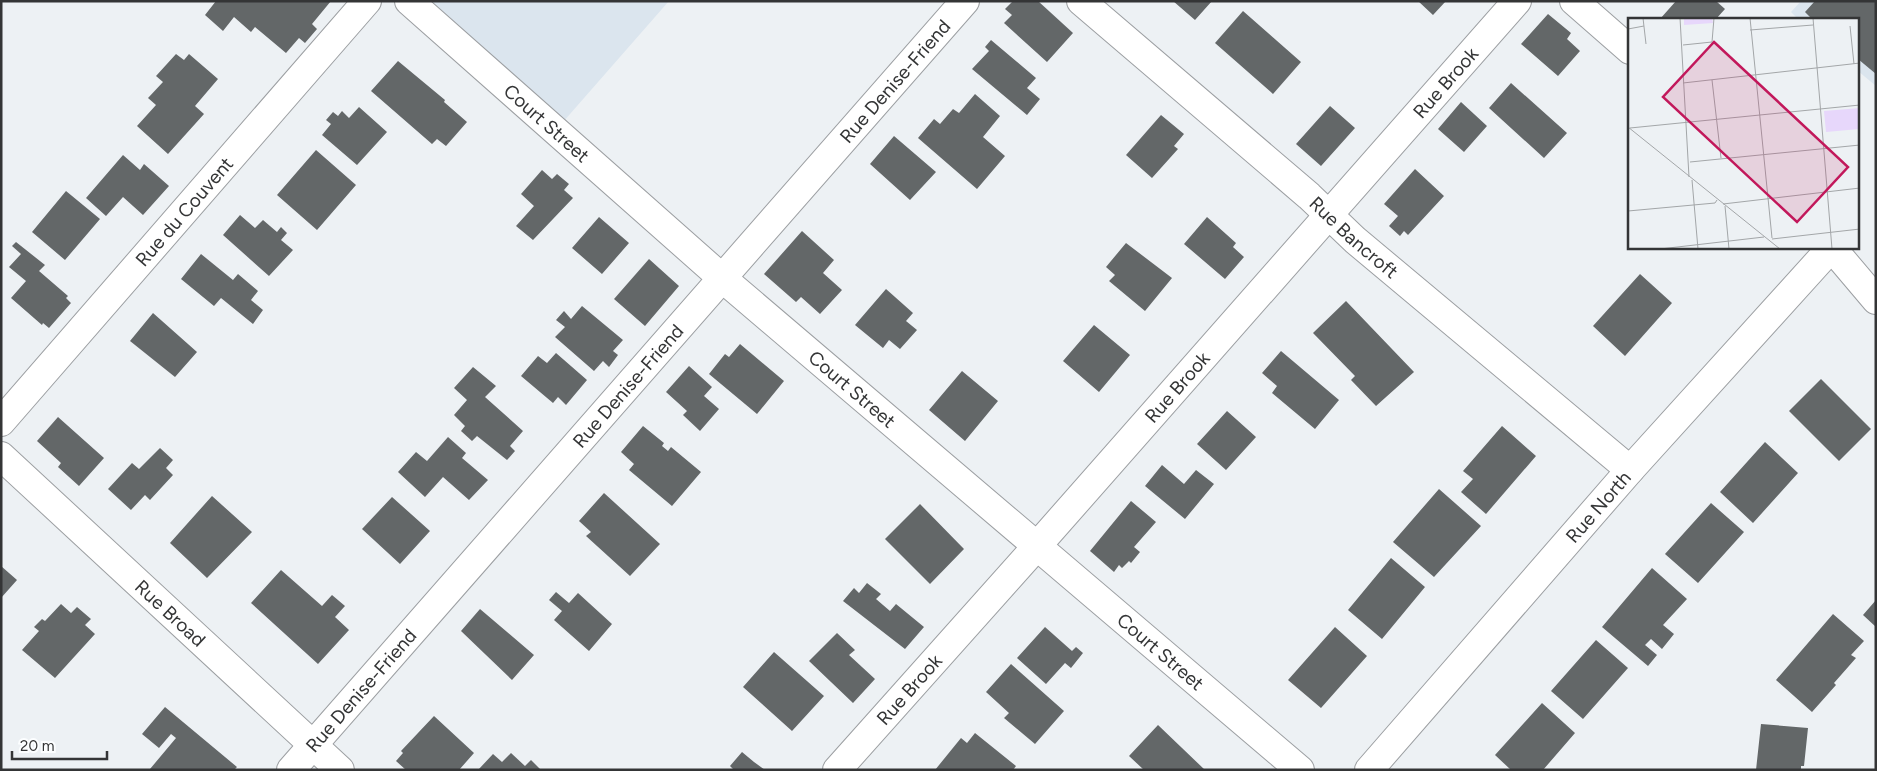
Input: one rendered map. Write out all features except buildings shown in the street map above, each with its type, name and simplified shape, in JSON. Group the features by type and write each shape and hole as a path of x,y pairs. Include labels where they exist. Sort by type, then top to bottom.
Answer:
{"street":[{"name":"Rue du Couvent","path":"1,422 367,1"},
{"name":"Court Street","path":"409,1 722,278 1300,770"},
{"name":"Rue Denise-Friend","path":"291,770 965,1"},
{"name":"Rue Bancroft","path":"1081,1 1309,196 1328,216 1630,470"},
{"name":"Rue Brook","path":"837,770 1038,546 1517,1"},
{"path":"1574,1 1628,48"},
{"name":"Rue North","path":"1369,770 1630,470 1830,249"},
{"path":"1832,249 1876,300"},
{"name":"Rue Broad","path":"1,456 340,770"}],"shaded area":[{"path":"426,1 669,1 563,122"},
{"path":"1801,1 1876,1 1876,86 1860,73 1860,18 1797,18 1791,12"}]}
